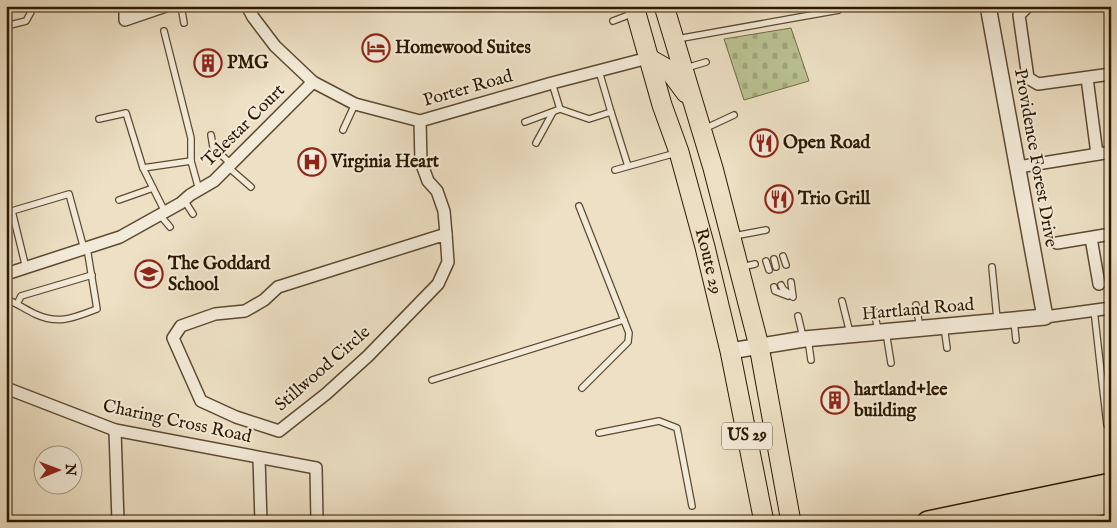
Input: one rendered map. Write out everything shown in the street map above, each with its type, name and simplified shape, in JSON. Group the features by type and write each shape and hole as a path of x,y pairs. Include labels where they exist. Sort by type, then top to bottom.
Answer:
{"highway":[{"path":"928,522 1111,484"},
{"path":"1016,522 1111,502"}],"main road":[{"name":"Route 29","path":"664,6 702,130 731,236 747,266 759,346 791,521"},
{"name":"Route 29","path":"634,9 705,248 730,351 764,522"},
{"path":"648,58 669,70 694,104"}],"street":[{"path":"125,6 125,20 166,6"},
{"name":"Porter Road","path":"247,6 275,46 313,82 356,104 420,121 648,58"},
{"name":"Providence Forest Drive","path":"988,6 1045,317"},
{"path":"1028,6 1019,16 1028,78 1038,84 1111,74"},
{"path":"1087,78 1098,154"},
{"name":"Telestar Court","path":"6,274 120,237 163,214 214,181 313,82"},
{"name":"Stillwood Circle","path":"420,121 421,162 428,181 437,192 444,211 446,234 448,262 438,284 368,356 326,394 278,431 236,417 202,401 173,338 182,326 215,314 245,310 264,300 278,287 446,234"},
{"path":"1018,167 1111,152"},
{"path":"1057,242 1111,234"},
{"path":"1091,238 1098,284"},
{"name":"Hartland Road","path":"730,351 806,339 997,322 1111,308"},
{"name":"Charing Cross Road","path":"6,388 115,430 316,468 317,522"},
{"path":"115,430 118,522"},
{"path":"259,458 261,522"}],"lane":[{"path":"6,26 26,21 31,12 31,6"},
{"path":"181,6 184,23"},
{"path":"675,39 839,10 844,6"},
{"path":"613,21 634,9"},
{"path":"164,31 190,138 191,161 199,190"},
{"path":"684,69 706,62"},
{"path":"599,71 628,166"},
{"path":"552,83 560,109"},
{"path":"343,130 356,104"},
{"path":"525,122 560,109 589,119 611,112"},
{"path":"536,143 553,112"},
{"path":"99,118 126,113 143,168 170,227"},
{"path":"702,130 734,115"},
{"path":"212,135 213,147 251,187"},
{"path":"615,170 678,152"},
{"path":"143,168 191,161"},
{"path":"119,200 153,188"},
{"path":"6,299 36,315 55,321 96,309 92,275 86,248 69,194 12,211 26,268"},
{"path":"184,200 193,214"},
{"path":"579,206 629,333 628,342 582,388"},
{"path":"731,236 766,230"},
{"path":"784,256 786,264"},
{"path":"774,259 776,268"},
{"path":"766,261 769,270"},
{"path":"992,267 997,322"},
{"path":"17,304 21,296 92,275"},
{"path":"791,282 793,297"},
{"path":"781,285 793,297"},
{"path":"774,287 775,291 793,297"},
{"path":"842,301 850,335"},
{"path":"916,305 920,328"},
{"path":"1094,310 1107,425"},
{"path":"874,311 891,363"},
{"path":"798,316 811,360"},
{"path":"432,380 624,320"},
{"path":"1014,320 1016,340"},
{"path":"944,326 947,348"},
{"path":"599,434 659,421 677,428 692,506"}],"green space":[{"path":"791,28 809,81 744,100 724,39"}],"place":[{"name":"Homewood Suites","path":"376,48"},
{"name":"PMG","path":"208,63"},
{"name":"Open Road","path":"764,143"},
{"name":"Virginia Heart","path":"312,162"},
{"name":"Trio Grill","path":"779,199"},
{"name":"The Goddard School","path":"149,274"},
{"name":"hartland+lee building","path":"835,400"}]}
